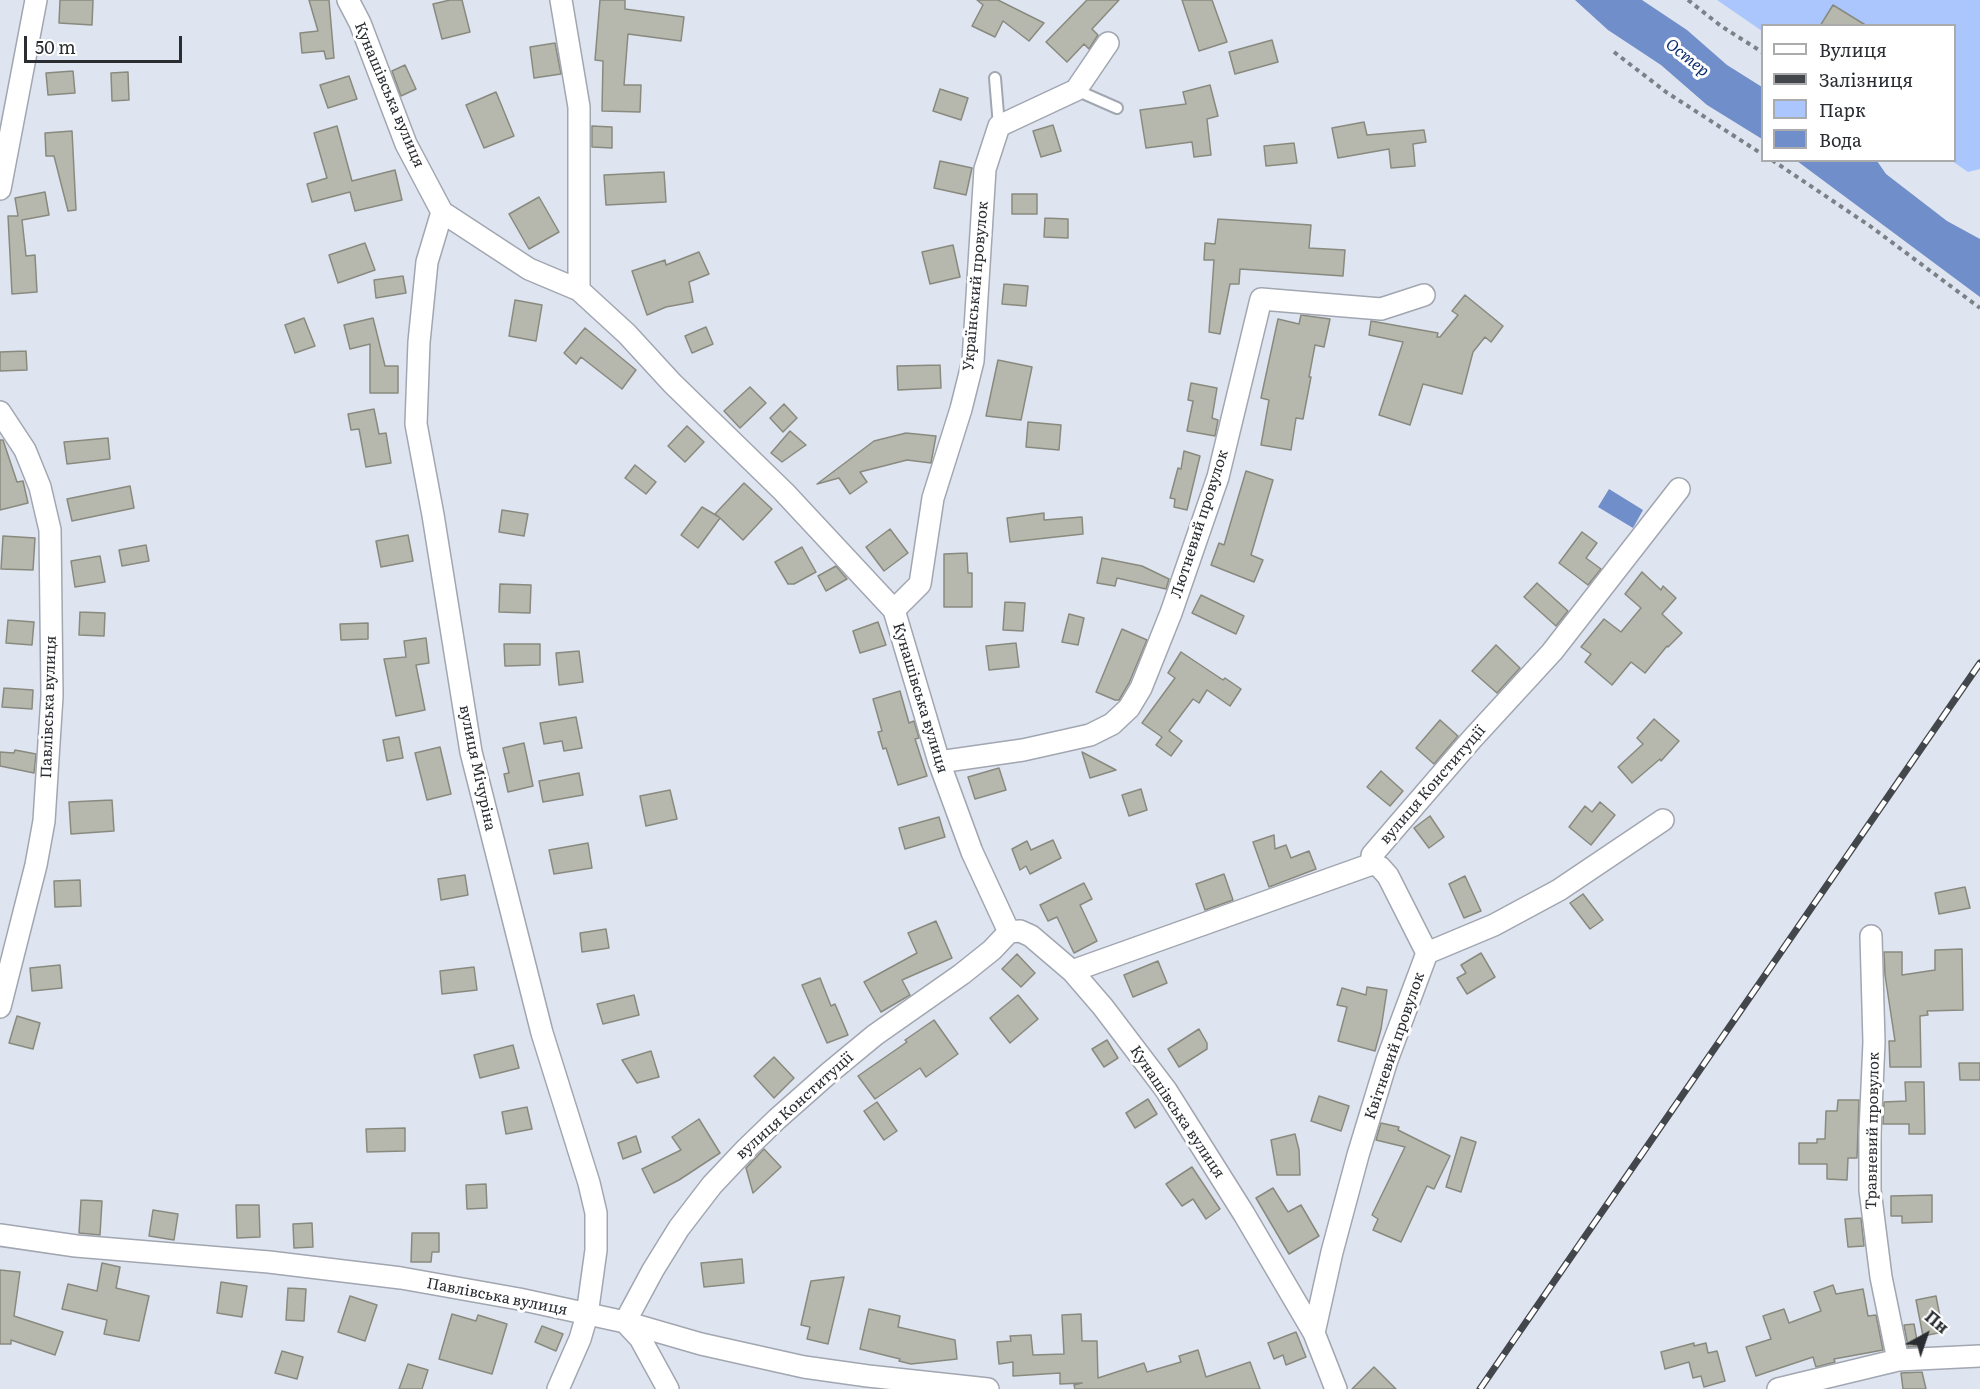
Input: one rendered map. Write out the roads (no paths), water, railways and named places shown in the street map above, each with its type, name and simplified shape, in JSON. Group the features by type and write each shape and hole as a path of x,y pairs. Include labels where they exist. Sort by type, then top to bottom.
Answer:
{"street":[{"path":"0,189 36,0"},
{"name":"Кунашівська вулиця","path":"348,0 360,23 406,144 442,212 529,269 579,290 627,334 672,383 784,492 894,610 939,762 972,852 1009,932 1020,931 1031,936 1072,971 1131,1044 1191,1126 1314,1333 1336,1389"},
{"path":"561,0 579,107 579,290"},
{"path":"999,126 1076,90 1108,43"},
{"name":"Український провулок","path":"894,610 920,584 933,498 961,409 973,361 985,169 999,126"},
{"name":"вулиця Мічуріна","path":"442,212 427,262 419,342 416,424 434,515 471,752 542,1033 589,1183 596,1213 596,1250 587,1315"},
{"name":"Лютневий провулок","path":"939,762 1023,750 1090,735 1112,724 1129,708 1141,688 1171,613 1218,477 1260,299 1381,309 1424,295"},
{"name":"Павлівська вулиця","path":"0,412 25,450 40,487 50,530 52,696 44,821 36,865 0,1007"},
{"name":"вулиця Конституції","path":"1372,864 1372,855 1552,652 1679,489"},
{"name":"Квітневий провулок","path":"1314,1333 1332,1252 1361,1145 1387,1060 1426,953 1494,925 1559,890 1663,819"},
{"path":"1072,971 1372,864 1380,867 1388,876 1426,953"},
{"name":"вулиця Конституції","path":"625,1322 679,1228 712,1185 746,1149 829,1073 875,1035 962,974 992,950 1009,932"},
{"name":"Травневий провулок","path":"1871,936 1874,1042 1870,1190 1881,1277 1898,1360"},
{"name":"Павлівська вулиця","path":"0,1235 76,1246 269,1262 402,1278 519,1299 625,1322 700,1344 804,1367 988,1389"},
{"path":"558,1389 580,1339 587,1315"},
{"path":"625,1322 640,1338 668,1389"},
{"path":"1778,1389 1898,1360 1980,1356"},
{"path":"1857,1389 1859,1368"}],"lane":[{"path":"995,78 999,126"},
{"path":"1076,90 1117,108"}],"water":[{"name":"Остер","path":"1575,0 1642,0 1687,30 1727,65 1761,86 1761,138 1707,105 1661,65 1608,30"},
{"path":"1798,162 1878,162 1886,174 1947,221 1980,239 1980,297"},
{"path":"1609,489 1643,510 1633,528 1598,507"}],"railway":[{"path":"1480,1389 1980,663"}]}
